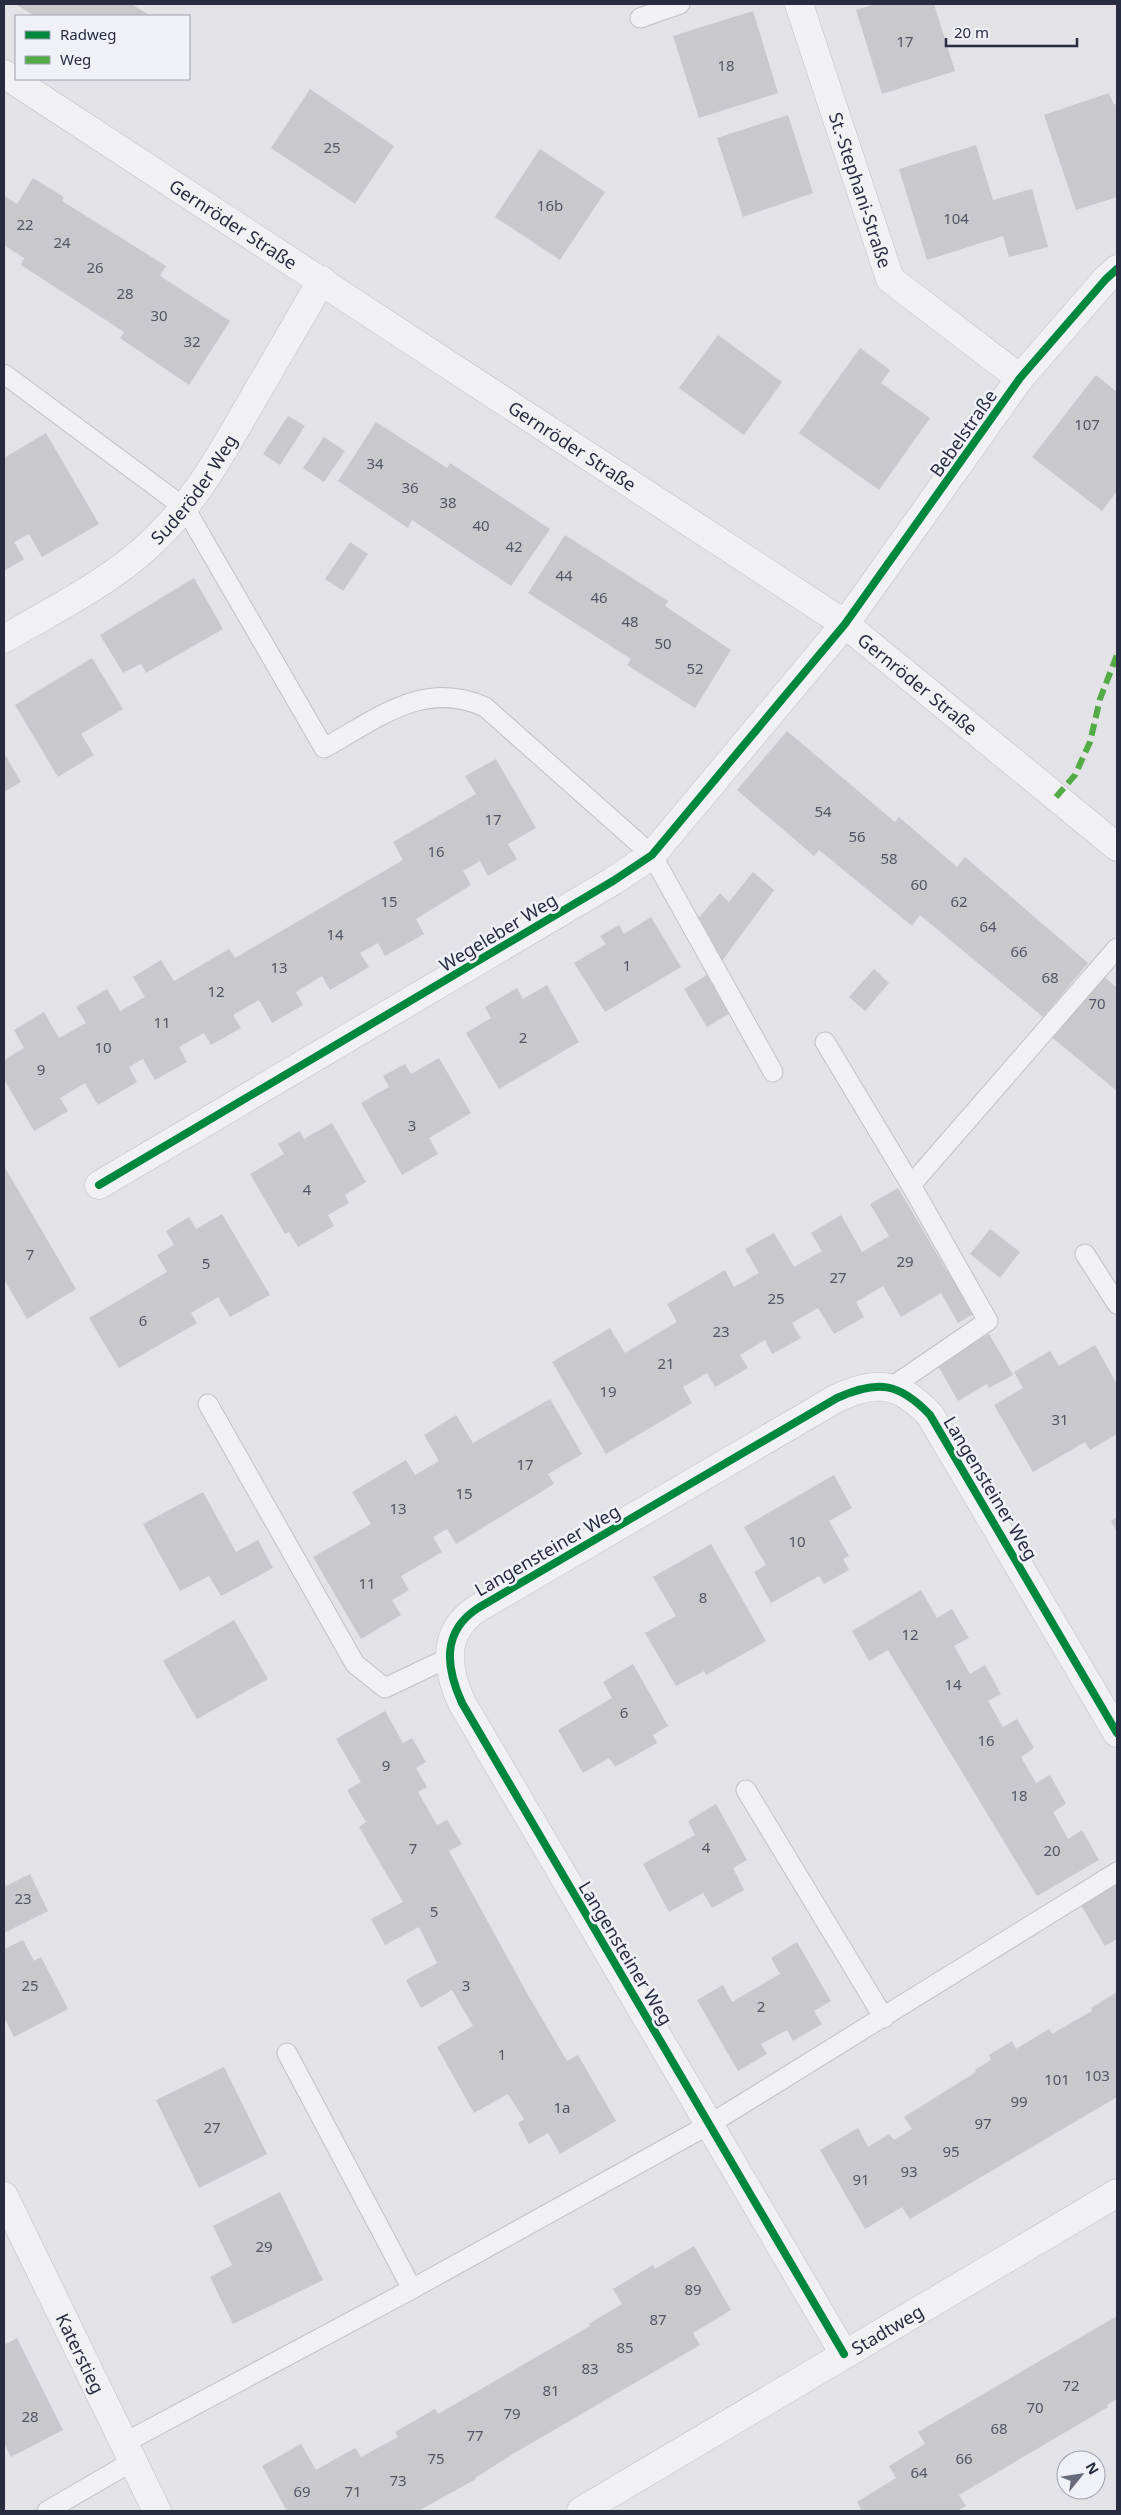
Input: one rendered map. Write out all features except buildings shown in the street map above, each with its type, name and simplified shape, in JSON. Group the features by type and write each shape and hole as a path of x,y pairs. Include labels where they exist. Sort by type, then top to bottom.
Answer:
{"street":[{"name":"St.-Stephani-Straße","path":"799,4 890,279 1020,378"},
{"name":"Gernröder Straße","path":"4,74 322,280 845,624 1117,847"},
{"name":"Bebelstraße","path":"845,624 1020,378 1106,279 1117,269"},
{"name":"Suderöder Weg","path":"4,639 105,579 148,546 185,508 215,466 322,280"},
{"name":"Wegeleber Weg","path":"99,1185 613,881 652,855 845,624"},
{"name":"Langensteiner Weg","path":"844,2354 462,1703 451,1679 450,1657 452,1642 458,1628 478,1608 837,1398 860,1388 873,1386 890,1388 915,1401 930,1415 1117,1733"},
{"name":"Stadtweg","path":"581,2511 1117,2193"},
{"name":"Katerstieg","path":"4,2196 157,2511"}],"lane":[{"path":"640,18 680,4"},
{"path":"4,374 185,508 324,748 407,702 433,696 465,698 485,708 652,855 773,1072"},
{"path":"911,1184 1117,948"},
{"path":"825,1042 911,1184 988,1321 890,1388"},
{"path":"1085,1254 1117,1304"},
{"path":"208,1404 355,1664 385,1688 450,1657"},
{"path":"746,1790 884,2018"},
{"path":"48,2511 128,2452 412,2288 710,2124 1117,1872"},
{"path":"287,2053 412,2288"}],"marked path":[{"path":"1056,797 1075,775 1090,742 1100,699 1117,655"}],"cycle path":[{"path":"99,1185 613,881 652,855 845,624 1020,378 1106,279 1117,269"},
{"path":"844,2354 462,1703 450,1664 452,1639 466,1618 478,1608 837,1398 864,1388 887,1387 908,1396 930,1415 1117,1733"}]}
